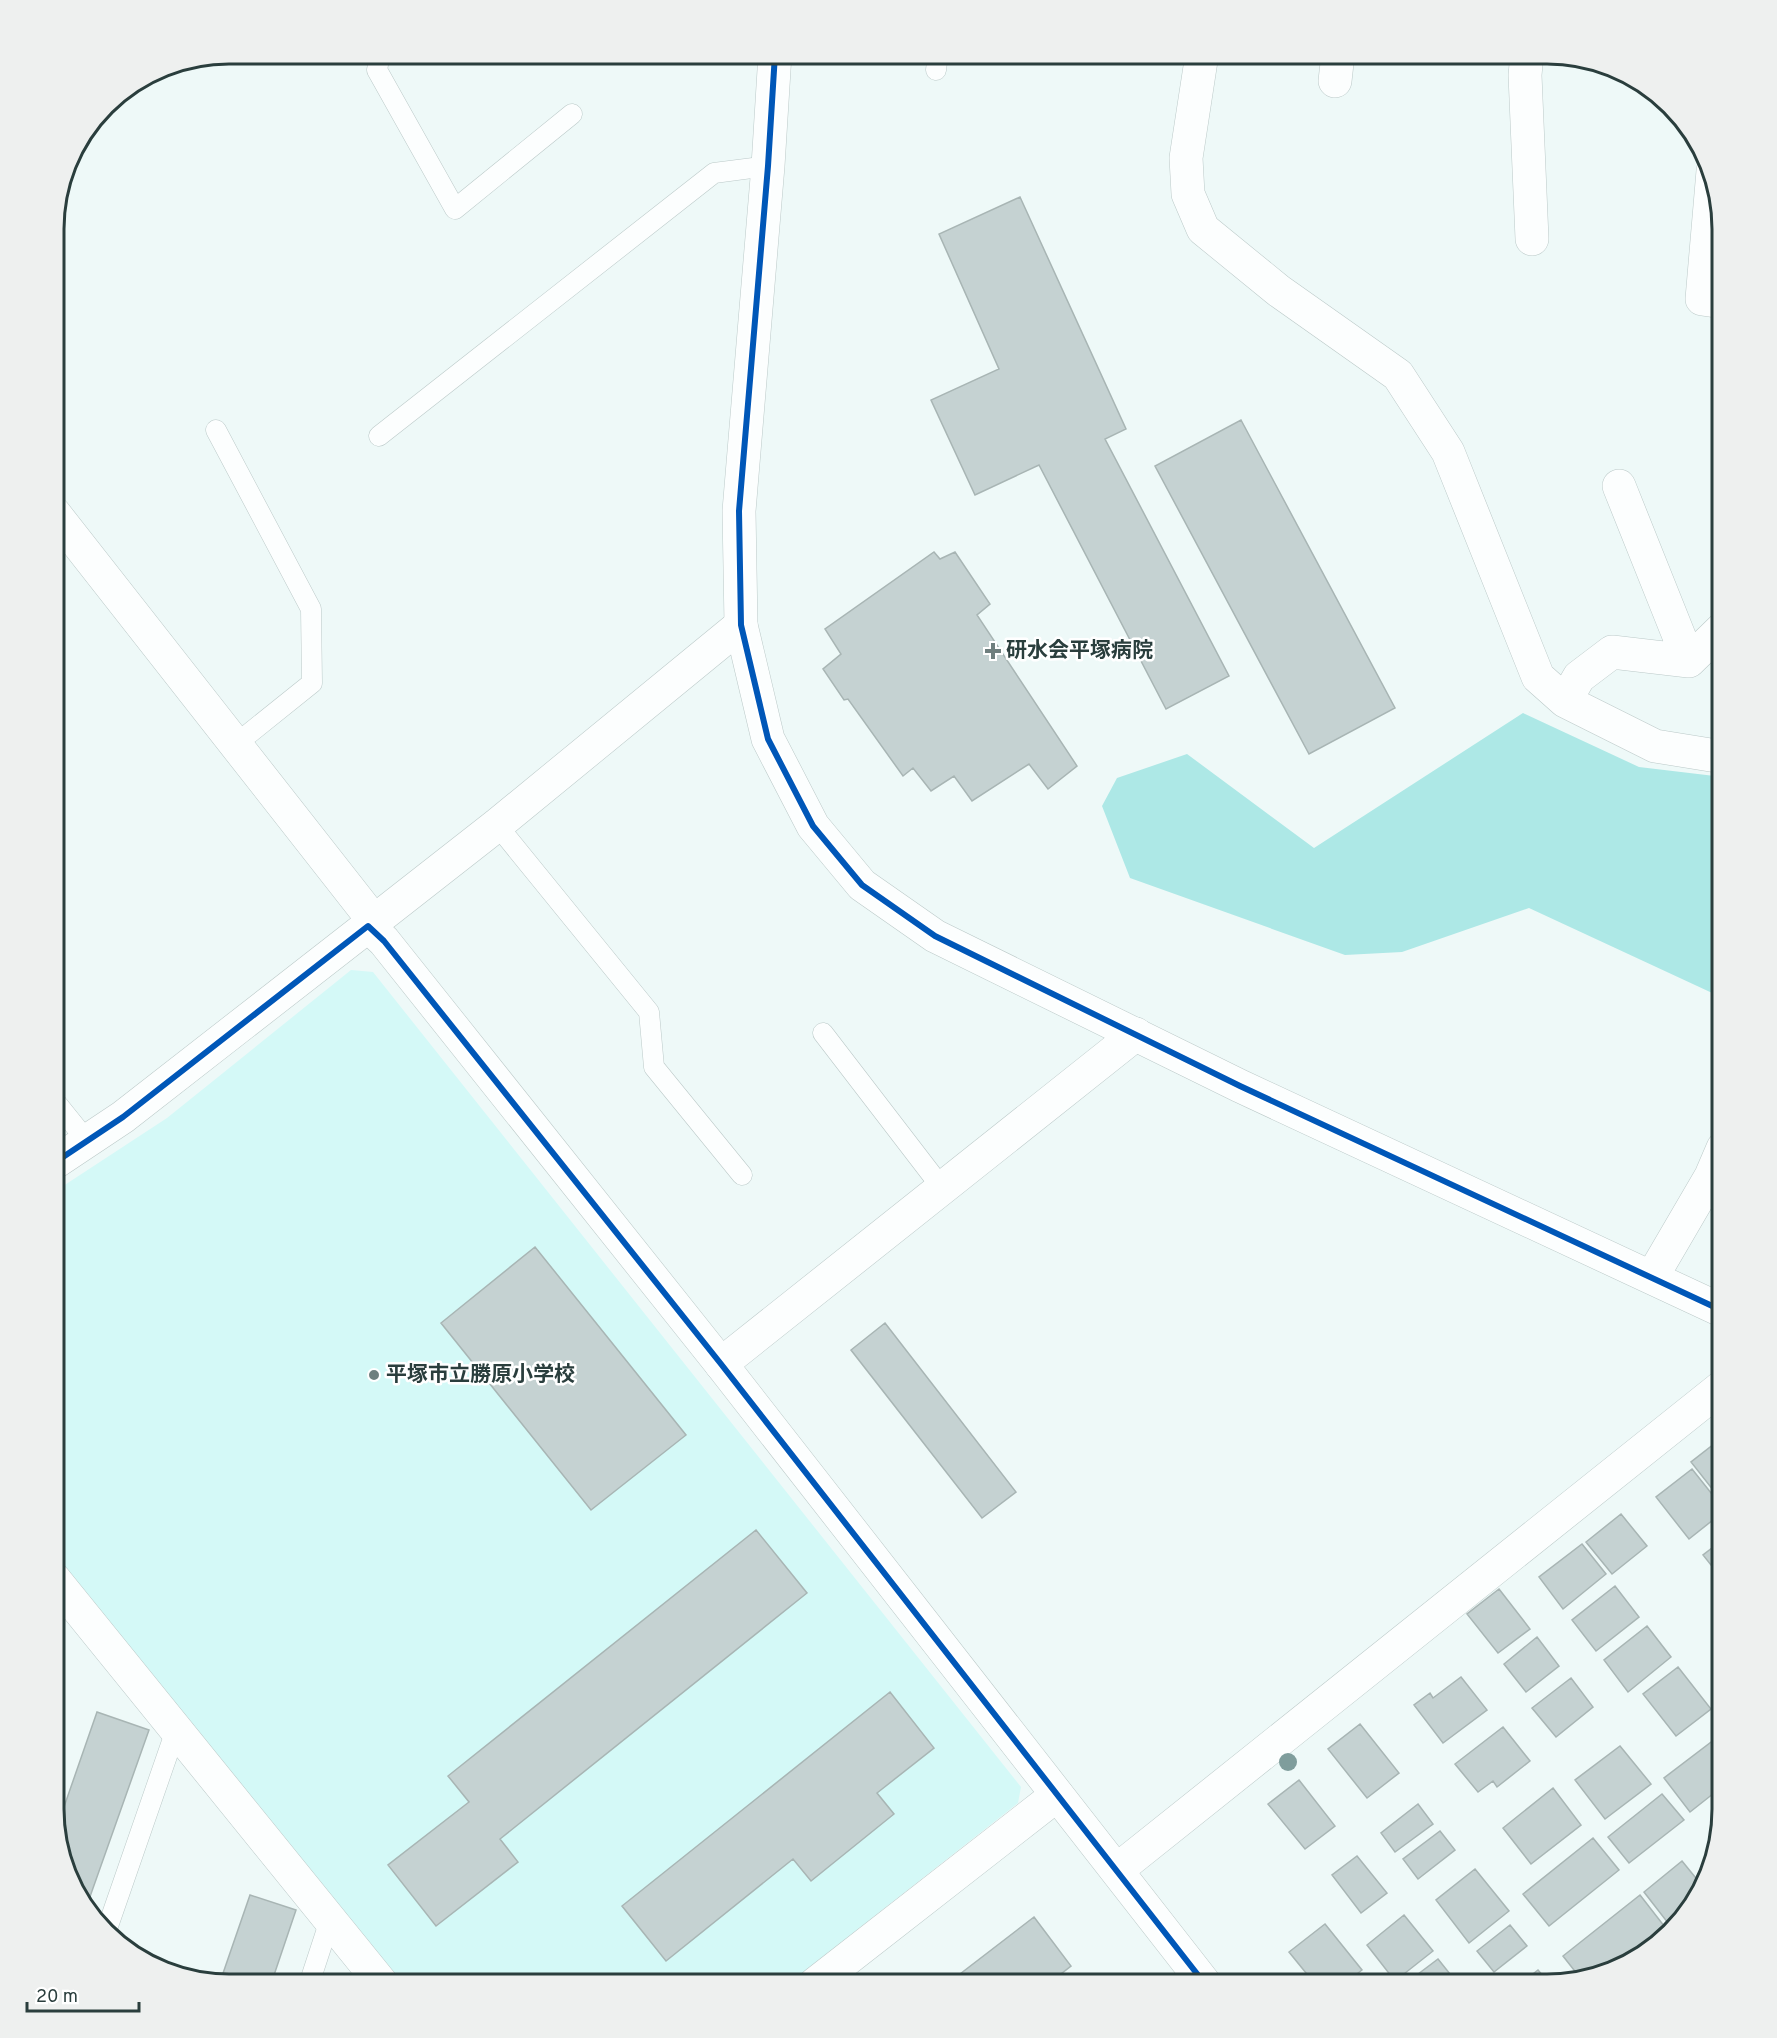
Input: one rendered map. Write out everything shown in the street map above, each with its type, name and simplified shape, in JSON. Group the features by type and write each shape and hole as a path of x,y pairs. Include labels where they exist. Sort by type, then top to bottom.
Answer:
{"street":[{"path":"774,65 739,511 741,625 768,740 813,826 862,885 935,936 1251,1091 1713,1306"},
{"path":"1200,65 1186,158 1188,194 1203,229 1279,291 1398,375 1448,452 1538,677 1565,701 1655,746 1713,755"},
{"path":"1526,65 1532,239"},
{"path":"1710,204 1702,299 1713,301"},
{"path":"1619,486 1689,661"},
{"path":"65,527 236,744 384,941 722,1364 1197,1974"},
{"path":"64,1156 123,1117 498,825 741,625"},
{"path":"1689,661 1713,638"},
{"path":"1565,701 1579,677 1612,652 1689,661"},
{"path":"722,1364 1136,1034"},
{"path":"1652,1276 1713,1171"},
{"path":"1117,1870 1713,1394"},
{"path":"64,1592 374,1974"},
{"path":"828,1974 1057,1795"}],"lane":[{"path":"378,65 377,70 455,209 572,114"},
{"path":"379,436 714,173 768,166"},
{"path":"216,430 311,609 312,683 236,744"},
{"path":"498,825 649,1012 654,1067 742,1175"},
{"path":"823,1033 942,1188"},
{"path":"64,1113 87,1141"},
{"path":"110,1921 176,1730"},
{"path":"312,1974 330,1920"}],"shaded area":[{"path":"1523,713 1639,767 1713,776 1713,993 1529,908 1402,952 1345,955 1130,878 1102,806 1117,778 1187,754 1314,848"},
{"name":"平塚市立勝原小学校","path":"351,970 373,972 1021,1787 1018,1803 801,1974 387,1974 64,1571 64,1185 167,1118"}],"building":[{"path":"1020,197 1126,429 1105,439 1229,676 1166,709 1039,465 975,495 931,400 999,369 939,234"},
{"path":"1241,420 1395,708 1309,754 1155,466"},
{"path":"934,552 940,559 955,552 990,604 977,615 1077,766 1048,789 1029,764 972,801 954,776 931,791 913,768 903,776 848,699 844,700 823,669 841,654 825,629"},
{"path":"535,1247 686,1435 591,1510 441,1323"},
{"path":"885,1323 1016,1492 982,1518 851,1350"},
{"path":"1713,1445 1713,1490 1691,1462"},
{"path":"1692,1469 1713,1495 1713,1520 1689,1539 1656,1497"},
{"path":"1621,1514 1647,1546 1612,1574 1586,1542"},
{"path":"756,1530 807,1593 500,1839 518,1862 436,1926 388,1865 469,1802 448,1776"},
{"path":"1582,1544 1606,1574 1563,1609 1539,1577"},
{"path":"1713,1547 1713,1568 1703,1555"},
{"path":"1615,1586 1639,1617 1596,1651 1572,1620"},
{"path":"1499,1589 1530,1629 1498,1653 1467,1614"},
{"path":"1647,1626 1671,1657 1628,1692 1604,1660"},
{"path":"1537,1637 1559,1666 1526,1692 1504,1664"},
{"path":"1678,1667 1711,1709 1676,1736 1643,1694"},
{"path":"1461,1677 1487,1710 1443,1743 1414,1705 1430,1693 1433,1698"},
{"path":"1571,1678 1593,1707 1556,1737 1532,1708"},
{"path":"890,1692 934,1748 877,1793 894,1814 811,1881 793,1859 666,1961 622,1906"},
{"path":"97,1712 149,1730 90,1896 73,1862 64,1807"},
{"path":"1360,1724 1399,1773 1367,1798 1328,1749"},
{"path":"1503,1727 1530,1761 1497,1787 1493,1781 1478,1792 1455,1764"},
{"path":"1713,1741 1713,1794 1690,1812 1664,1778"},
{"path":"1620,1746 1651,1784 1605,1819 1575,1780"},
{"path":"1299,1780 1335,1826 1305,1849 1268,1804"},
{"path":"1553,1788 1581,1825 1531,1864 1503,1828"},
{"path":"1662,1794 1684,1820 1629,1863 1608,1837"},
{"path":"1418,1804 1433,1824 1395,1852 1381,1833"},
{"path":"1440,1831 1455,1850 1418,1879 1403,1859"},
{"path":"1593,1838 1619,1870 1549,1926 1523,1894"},
{"path":"1357,1856 1387,1893 1361,1913 1332,1875"},
{"path":"1682,1861 1697,1879 1685,1900 1667,1922 1644,1892"},
{"path":"1475,1869 1509,1911 1469,1943 1436,1900"},
{"path":"250,1895 296,1910 274,1974 223,1973"},
{"path":"1640,1895 1664,1925 1639,1946 1601,1965 1575,1971 1563,1956"},
{"path":"1404,1915 1433,1951 1404,1974 1390,1974 1367,1945"},
{"path":"1034,1917 1071,1966 1061,1974 960,1974"},
{"path":"1325,1924 1362,1970 1357,1974 1307,1974 1289,1952"},
{"path":"1510,1925 1527,1946 1494,1972 1477,1951"},
{"path":"1438,1959 1450,1974 1418,1974"}],"cycle path":[{"path":"774,65 739,511 741,625 768,739 813,826 862,885 935,936 1240,1086 1713,1306"},
{"path":"64,1156 123,1117 368,926 384,941 721,1364 1197,1974"}],"place":[{"name":"研水会平塚病院","path":"993,651"},
{"name":"平塚市立勝原小学校","path":"374,1375"}]}
